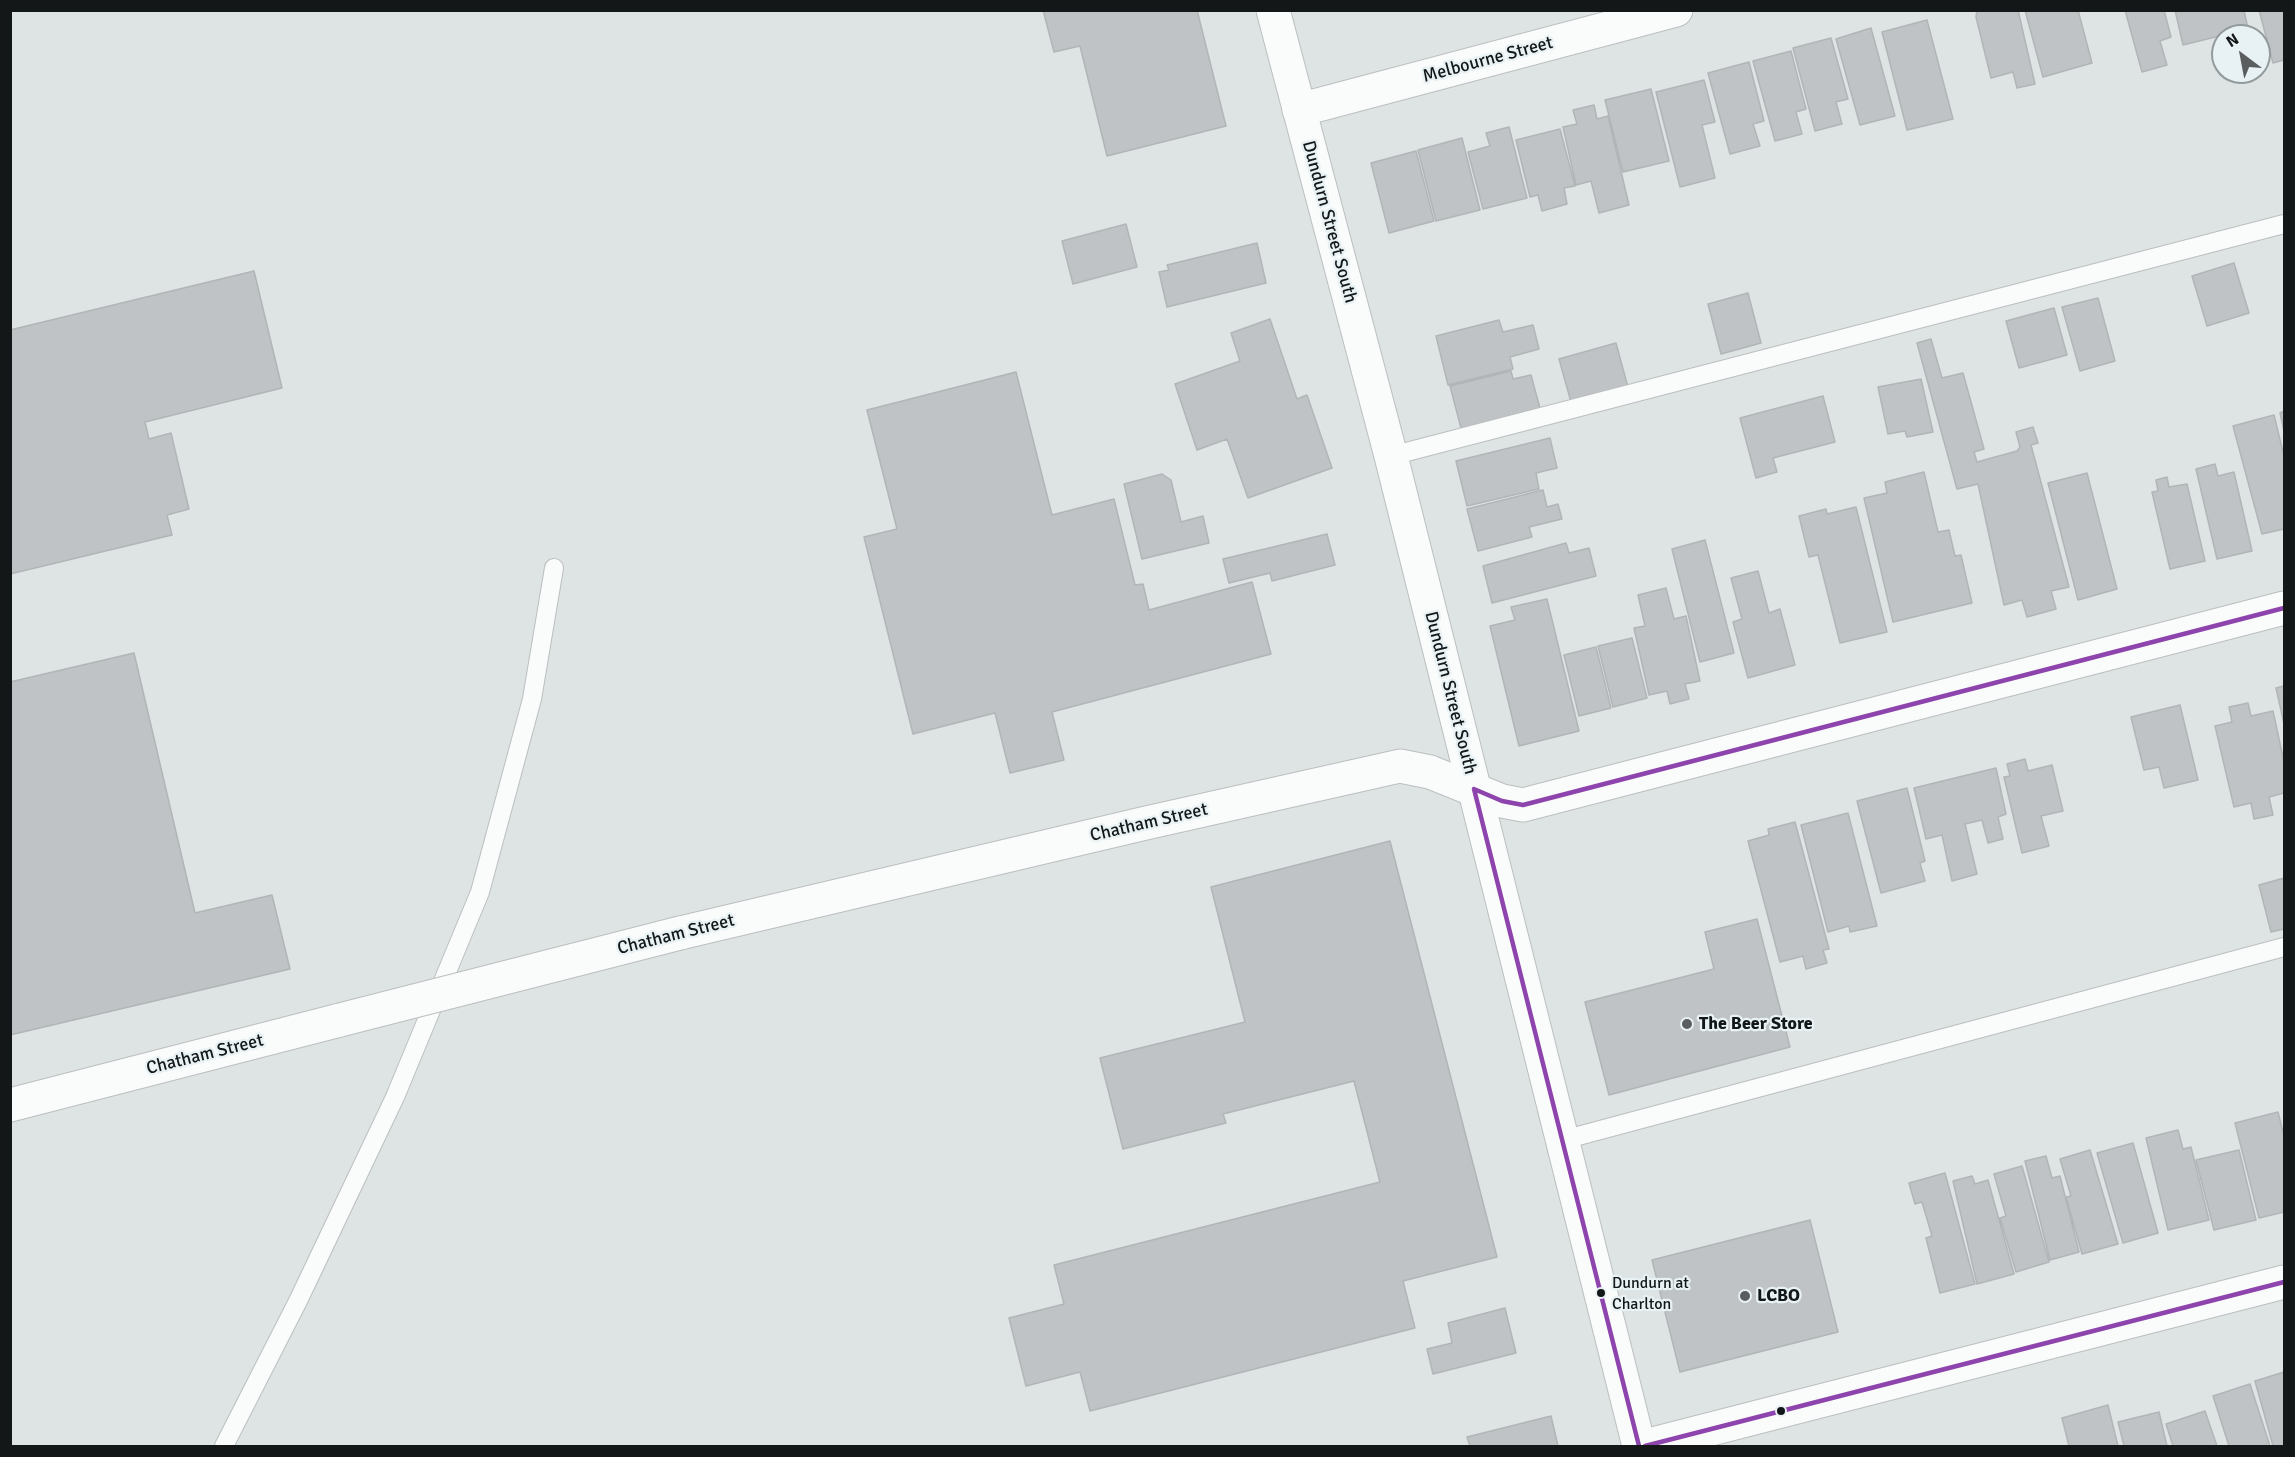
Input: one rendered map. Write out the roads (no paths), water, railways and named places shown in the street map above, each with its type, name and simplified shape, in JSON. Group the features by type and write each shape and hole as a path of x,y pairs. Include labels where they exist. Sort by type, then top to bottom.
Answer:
{"street":[{"name":"Dundurn Street South","path":"1273,10 1390,456 1639,1446"},
{"name":"Melbourne Street","path":"1299,110 1676,10"},
{"name":"Chatham Street","path":"10,1105 681,933 1146,823 1400,766 1430,772 1502,801 1523,806 2284,608"},
{"path":"1645,1446 2284,1282"}],"lane":[{"path":"1390,456 2284,224"},
{"path":"224,1446 298,1301 395,1097 480,892 531,699 554,567"},
{"path":"1563,1140 2284,947"}],"place":[{"name":"The Beer Store","path":"1687,1024"},
{"name":"Dundurn at Charlton","path":"1601,1293"},
{"name":"LCBO","path":"1745,1296"}]}
